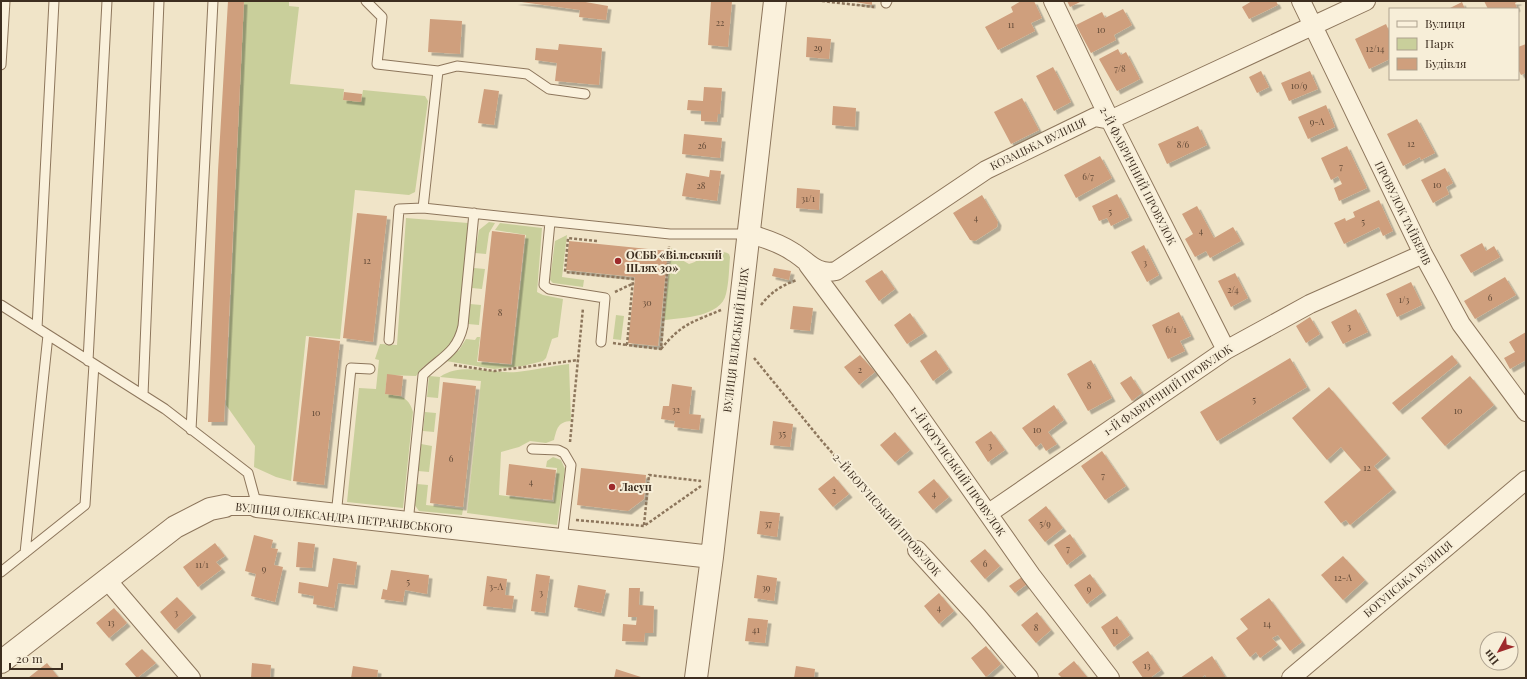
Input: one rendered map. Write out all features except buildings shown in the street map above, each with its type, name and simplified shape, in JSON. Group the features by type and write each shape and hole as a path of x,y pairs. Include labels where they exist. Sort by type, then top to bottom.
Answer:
{"street":[{"name":"ВУЛИЦЯ ВІЛЬСЬКИЙ ШЛЯХ","path":"696,678 712,556 735,344 750,234 775,1"},
{"name":"2-Й ФАБРИЧНИЙ ПРОВУЛОК","path":"1053,1 1110,120 1226,350"},
{"name":"ПРОВУЛОК ТАЙБЕРІВ","path":"1301,1 1422,254 1461,324 1526,412"},
{"name":"КОЗАЦЬКА ВУЛИЦЯ","path":"750,234 794,252 803,271 819,271 828,273 836,271 986,170 1095,117 1110,120 1366,1"},
{"name":"1-Й ФАБРИЧНИЙ ПРОВУЛОК","path":"989,513 1226,350 1310,304 1422,254"},
{"name":"1-Й БОГУНСЬКИЙ ПРОВУЛОК","path":"803,271 887,371 989,513 1031,575 1110,678"},
{"name":"БОГУНСЬКА ВУЛИЦЯ","path":"1291,678 1526,480"},
{"name":"ВУЛИЦЯ ОЛЕКСАНДРА ПЕТРАКІВСЬКОГО","path":"1,662 175,527 210,509 225,506 257,506 408,524 712,556"},
{"name":"2-Й БОГУНСЬКИЙ ПРОВУЛОК","path":"916,550 977,616 1029,678"},
{"path":"107,580 191,678"}],"lane":[{"path":"1,65 5,1"},
{"path":"38,328 54,1"},
{"path":"1,572 85,505 107,1"},
{"path":"143,395 159,1"},
{"path":"191,430 213,1"},
{"path":"366,1 382,17 377,64 438,71 457,66 527,74 549,89 585,94"},
{"path":"423,208 438,71"},
{"path":"389,340 399,209 423,208 670,234 750,234"},
{"path":"408,524 423,375 456,347 460,339 463,326 474,213"},
{"path":"550,222 544,284 549,289 605,298 600,342"},
{"path":"1,305 143,395 248,473 257,506"},
{"path":"25,553 48,335"},
{"path":"336,516 351,368 370,370"},
{"path":"532,449 558,450 569,458 571,465 562,540"}],"path":[{"path":"822,1 880,8 886,2"},
{"path":"661,349 670,234"},
{"path":"599,242 568,238 565,272 633,279 627,345 661,349"},
{"path":"661,248 669,248"},
{"path":"759,307 768,295 803,271"},
{"path":"605,298 633,283"},
{"path":"569,458 584,294"},
{"path":"661,349 680,328 693,320 727,307"},
{"name":"2-Й БОГУНСЬКИЙ ПРОВУЛОК","path":"751,356 916,550"},
{"path":"436,363 494,371 578,360"},
{"path":"565,518 644,526 708,482 649,475 644,526"}],"green space":[{"path":"244,1 289,1 289,6 299,7 290,84 344,89 343,100 361,102 363,90 425,96 428,101 415,192 409,195 355,190 340,339 306,336 291,481 276,477 254,467 255,446 226,405"},
{"path":"406,218 468,223 459,331 450,346 423,367 416,376 387,375 385,394 402,397 409,403 413,412 403,508 347,502 359,388 376,389 379,360 375,359 380,344 397,345"},
{"path":"489,222 495,223 489,233 486,254 475,253 479,230"},
{"path":"500,223 542,228 537,292 543,295 563,299 558,337 552,339 546,358 543,361 523,366 494,369 446,361 459,350 466,339 475,340 477,337 480,337 477,362 512,365 526,235 495,230"},
{"path":"567,235 562,277 584,280 583,287 553,283 550,280 555,241"},
{"path":"671,248 682,260 689,264 698,260 705,252 713,250 726,252 729,254 728,285 723,302 709,312 700,315 664,320"},
{"path":"474,268 485,269 482,289 472,288"},
{"path":"470,304 481,305 479,325 468,324"},
{"path":"616,315 624,316 621,340 613,339"},
{"path":"569,364 571,421 563,423 559,426 554,440 546,443 530,441 519,447 501,452 499,495 554,502 557,468 546,467 547,461 553,457 561,460 565,469 557,525 467,513 481,381 440,377 457,370 467,369 517,372"},
{"path":"429,376 440,377 438,398 427,397"},
{"path":"425,412 436,413 434,432 423,431"},
{"path":"421,444 432,446 429,472 418,471"},
{"path":"417,484 428,485 426,505 463,509 462,515 419,511 414,504"}],"place":[{"name":"ОСББ «Вільський Шлях 30»","path":"618,261"},
{"name":"Ласун","path":"612,487"}]}
